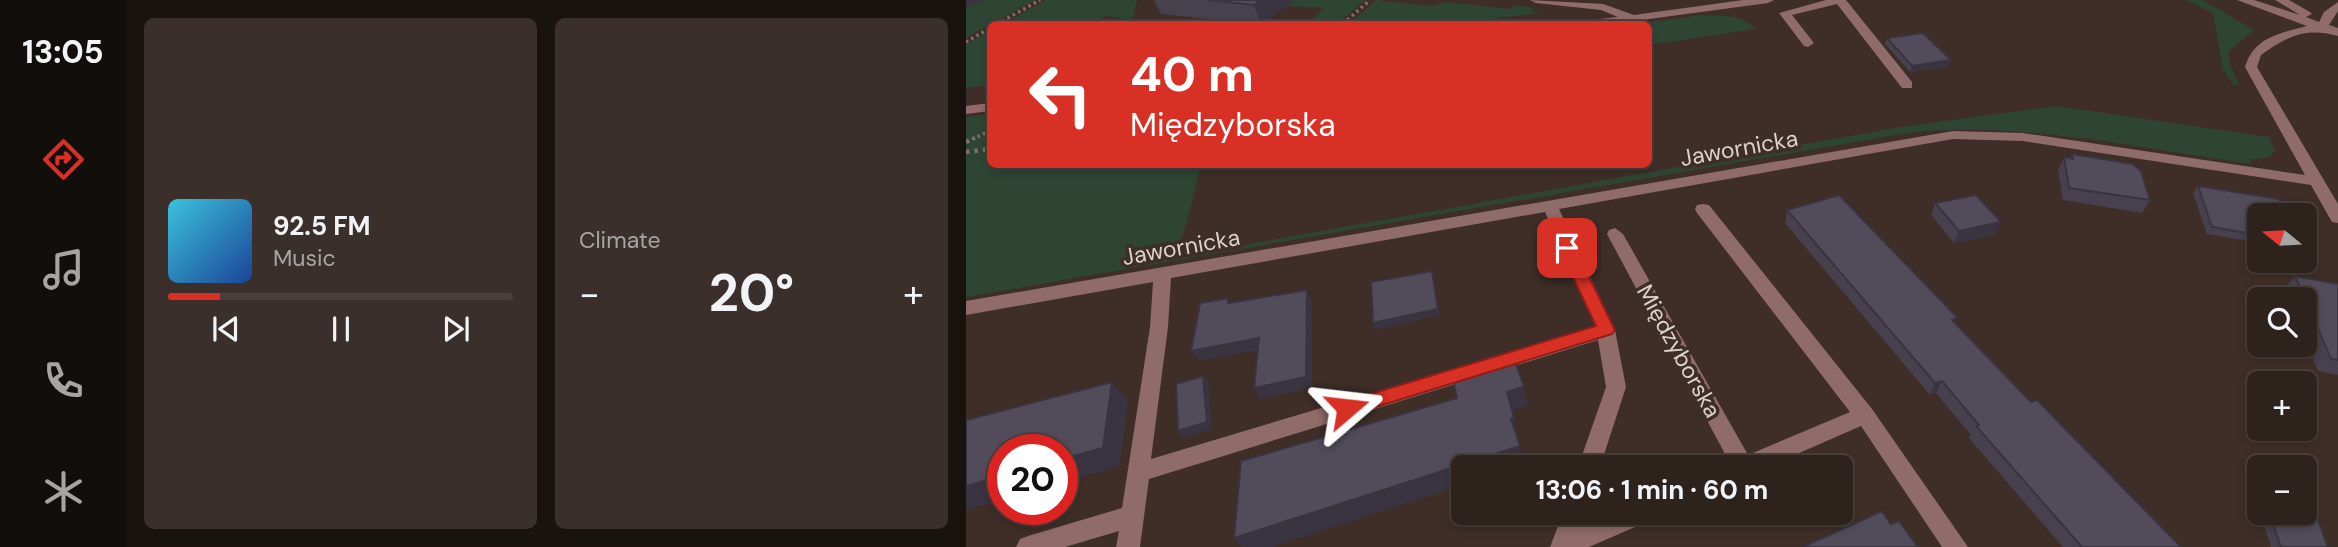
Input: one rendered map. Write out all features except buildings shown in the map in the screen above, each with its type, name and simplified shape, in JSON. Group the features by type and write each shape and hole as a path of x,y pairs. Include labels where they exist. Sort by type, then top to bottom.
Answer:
{"street":[{"path":"1536,0 1603,7 1633,19"},
{"path":"1616,21 1685,6 1768,0"},
{"path":"1808,43 1786,13 1840,0 1907,85"},
{"path":"2281,0 2338,32"},
{"path":"2245,1 2323,25"},
{"path":"2245,1 2274,22 2279,37"},
{"path":"2323,25 2328,14 2338,5"},
{"path":"2323,25 2279,37 2255,53 2251,60 2252,70 2338,218"},
{"path":"966,110 987,107"},
{"name":"Jawornicka","path":"966,308 1907,141 1965,134 2023,137 2316,181"},
{"path":"1549,204 1606,330 1616,387 1593,455"},
{"path":"1703,209 1865,415 1956,547"},
{"name":"Międzyborska","path":"1615,234 1737,455"},
{"path":"1128,547 1159,327 1162,273"},
{"path":"1137,473 1606,330"},
{"name":"Międzyborska","path":"1772,455 1865,415"},
{"path":"1028,547 1131,516"},
{"path":"1562,547 1570,525"},
{"path":"1562,547 1613,525"}],"path":[{"path":"1002,21 1041,0"},
{"path":"1346,21 1370,0"},
{"path":"1175,21 1181,17"},
{"path":"966,42 987,30"},
{"path":"966,142 987,132"},
{"path":"966,152 987,149"}],"green space":[{"path":"982,0 1035,0 997,21 987,21 987,26 966,38 966,8"},
{"path":"1046,0 1137,0 1132,20 1106,16 1098,21 1008,21"},
{"path":"1294,0 1365,0 1340,21 1310,21 1324,8 1286,6"},
{"path":"1376,0 1431,6 1446,2 1511,9 1515,5 1533,8 1531,11 1541,13 1473,21 1352,21"},
{"path":"2187,0 2203,0 2254,30 2228,52 2239,85 2234,85 2223,70 2213,13"},
{"path":"1703,15 1724,16 1738,18 1756,29 1652,45 1652,22"},
{"path":"987,33 987,85 966,88 966,45"},
{"path":"2056,106 2269,137 2275,151 2268,158 2249,159 2252,164 2040,134 1955,130 1912,132 966,297 966,117 987,114 987,168 1200,168 1183,236 1172,258 1900,127"}],"route":[{"path":"1347,408 1606,330 1567,248"}]}
